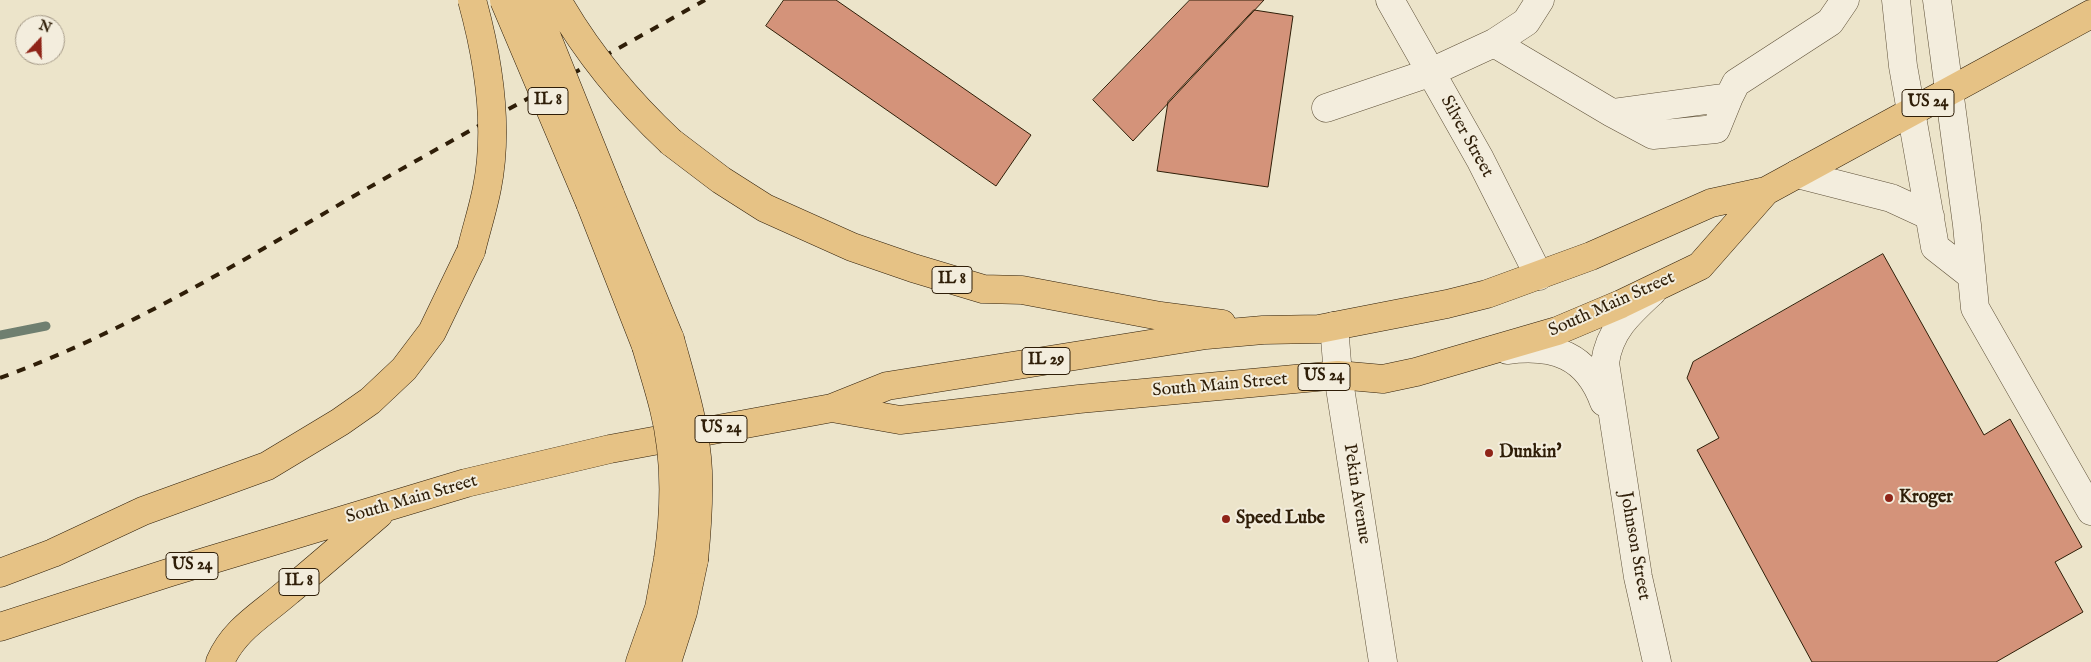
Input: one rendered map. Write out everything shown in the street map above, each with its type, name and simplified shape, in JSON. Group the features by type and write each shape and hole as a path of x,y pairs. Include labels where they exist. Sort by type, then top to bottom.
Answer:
{"main road":[{"path":"0,572 53,553 143,511 267,466 340,422 370,401 404,369 432,332 471,251 487,188 491,151 489,94 478,23 472,0"},
{"name":"IL 8","path":"504,0 600,198"},
{"name":"IL 8","path":"532,0 600,198 658,343 670,450 671,522 681,559 683,612 667,662"},
{"name":"IL 8","path":"557,0 602,69 646,118 671,142 721,180 765,208 852,247 983,289 1022,290 1160,316 1263,330"},
{"name":"South Main Street","path":"0,627 170,572 466,483 610,449 832,408 887,386 1206,335 1334,326 1447,304 1539,276 1626,242 1711,203 1766,191 2091,14"},
{"name":"South Main Street","path":"832,408 900,420 1079,399 1338,376 1383,379 1489,353 1557,331 1700,266 1766,191"},
{"name":"IL 8","path":"220,662 232,640 246,625 279,600 386,508"},
{"name":"IL 8","path":"640,662 659,608 681,559"}],"street":[{"name":"Silver Street","path":"1390,0 1429,73 1480,159 1539,276"},
{"path":"1326,108 1429,73 1494,44 1526,22 1540,0"},
{"path":"1494,44 1612,113 1729,97 1736,83 1830,22 1845,0"},
{"path":"1896,0 1903,66 1935,246 1972,276"},
{"path":"1937,0 1975,308 2091,511"},
{"path":"1797,174 1891,198 1930,216"},
{"name":"Johnson Street","path":"1657,662 1638,577 1605,363 1606,354 1614,334 1624,318 1659,286"},
{"name":"Pekin Avenue","path":"1334,326 1338,376 1383,662"},
{"name":"Johnson Street","path":"1489,353 1532,347 1563,354 1575,361 1594,379 1615,430"}],"building":[{"path":"784,0 836,0 1031,135 996,186 766,26"},
{"path":"1190,0 1264,0 1133,141 1093,100"},
{"path":"1254,10 1293,16 1268,187 1157,171 1168,102"},
{"name":"Kroger","path":"1883,254 1984,435 2010,419 2082,547 2055,562 2083,612 1996,662 1812,662 1697,450 1719,438 1687,378 1693,362"}],"waterway":[{"path":"0,335 46,326"}],"railway":[{"path":"0,378 94,339 184,293 705,0"}],"place":[{"name":"Dunkin'","path":"1489,453"},
{"name":"Kroger","path":"1889,498"},
{"name":"Speed Lube","path":"1226,519"}]}
